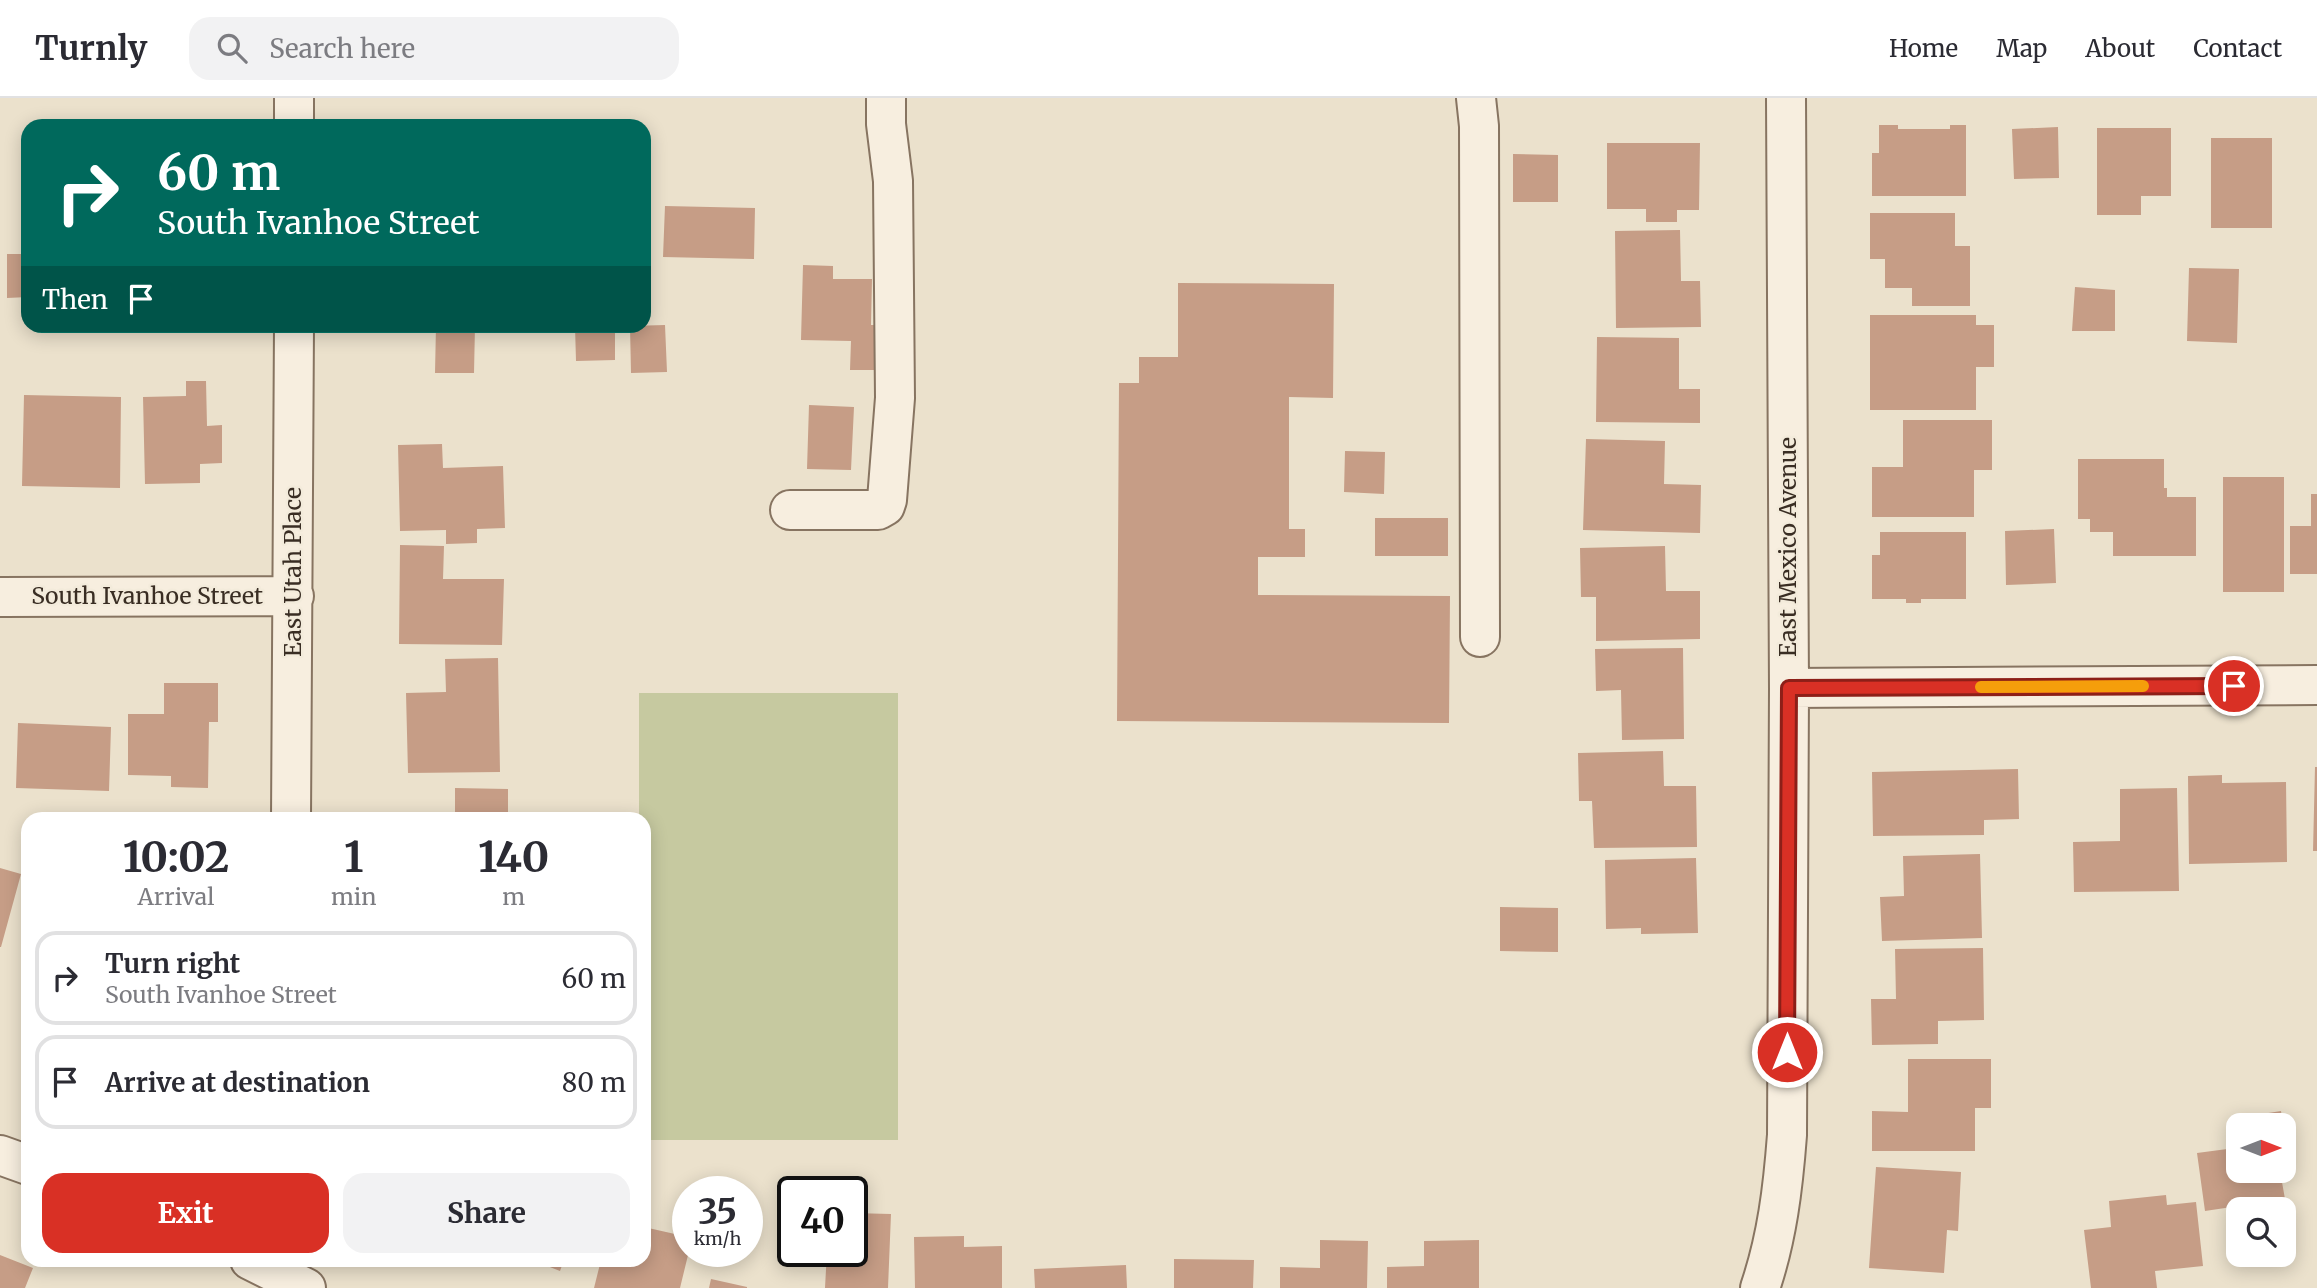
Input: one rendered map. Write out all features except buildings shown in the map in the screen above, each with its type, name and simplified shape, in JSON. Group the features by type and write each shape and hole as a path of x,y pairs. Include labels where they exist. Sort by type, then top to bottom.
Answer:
{"street":[{"path":"294,98 294,119"},
{"path":"790,510 878,510 885,506 887,500 895,398 893,181 886,124 886,98"},
{"path":"1476,98 1479,126 1480,637"},
{"name":"East Mexico Avenue","path":"1760,1288 1770,1260 1782,1199 1787,1135 1789,688 1786,98"},
{"name":"East Utah Place","path":"291,812 294,333"},
{"name":"South Ivanhoe Street","path":"0,597 294,596"},
{"path":"1789,688 2317,685"},
{"path":"0,1155 21,1162"},
{"path":"264,1267 306,1288"}],"green space":[{"path":"639,693 898,693 898,1140 651,1140 651,812 639,812"}],"slow traffic":[{"path":"1981,687 2143,686"}],"route":[{"path":"1787,1052 1789,688 2234,686"}]}
